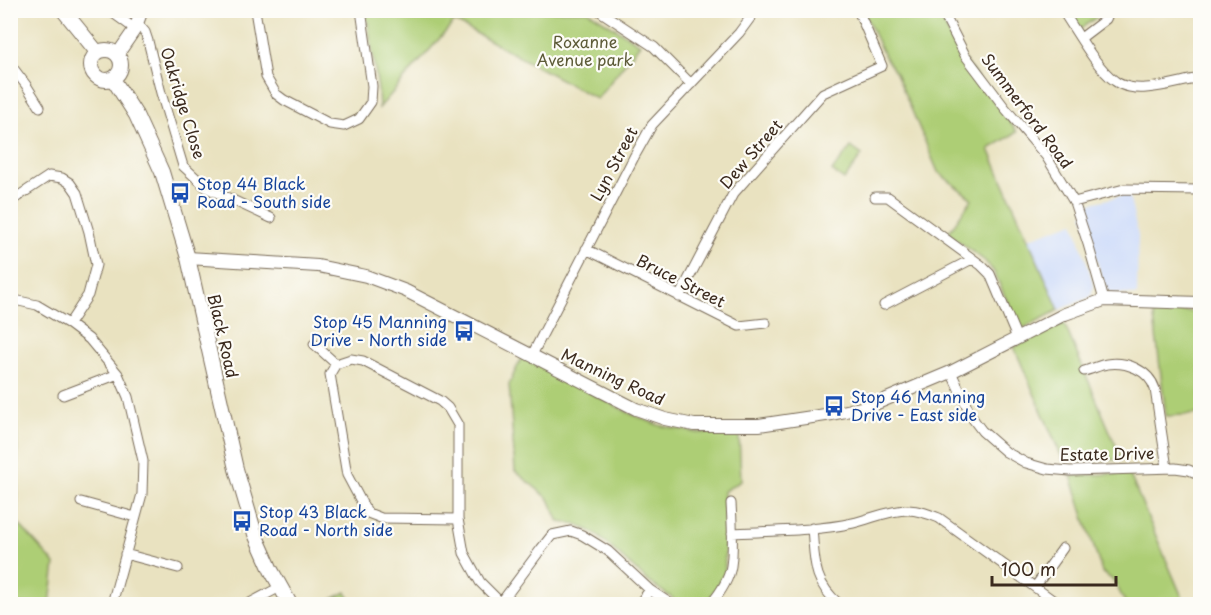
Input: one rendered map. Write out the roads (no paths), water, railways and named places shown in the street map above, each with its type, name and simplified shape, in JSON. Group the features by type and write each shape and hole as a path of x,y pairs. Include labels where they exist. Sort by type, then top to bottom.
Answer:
{"main road":[{"path":"63,10 97,52"},
{"path":"110,50 117,55 120,61 120,71 112,79 105,80 96,77 91,70 91,61 97,52 110,50"},
{"name":"Black Road","path":"112,79 136,115 162,172 188,258 236,469 255,534 289,604"}],"street":[{"path":"109,10 136,27"},
{"path":"117,55 136,27 142,10"},
{"path":"255,10 266,77 276,94 330,124 344,126 359,119 371,102 372,86 361,10"},
{"path":"598,10 654,47 691,84"},
{"name":"Lyn Street","path":"531,356 652,125 739,33 756,10"},
{"name":"Dew Street","path":"680,297 734,194 824,93 882,66 858,10"},
{"name":"Summerford Road","path":"942,10 965,55 1005,108 1046,156 1074,202 1104,300"},
{"path":"1062,10 1107,73 1115,81 1125,86 1146,88 1200,78"},
{"path":"1081,38 1106,18 1110,10"},
{"name":"Oakridge Close","path":"136,27 145,32 183,166 207,188 270,218"},
{"path":"10,64 27,85 40,107"},
{"path":"12,202 49,176 62,178 70,183 78,194 96,265 88,295 69,324"},
{"path":"1074,202 1124,189 1200,190"},
{"path":"875,196 888,197 990,274 1017,338"},
{"name":"Bruce Street","path":"586,249 739,326 766,323"},
{"name":"Manning Road","path":"188,258 318,266 366,276 406,291 636,409 665,419 694,425 759,425 870,406 951,372 1065,314 1104,300 1200,303"},
{"path":"885,305 972,259"},
{"path":"10,299 37,305 89,339 118,374 128,397 143,461 142,494 112,604"},
{"path":"314,344 336,364"},
{"path":"458,519 381,518 368,513 347,475 330,374 336,364 351,359 363,361 440,401 448,408 458,425 458,519 464,553 480,582 501,604 552,535 571,531 582,535 608,552 650,590 671,604"},
{"path":"1084,371 1108,364 1126,364 1144,372 1149,377 1155,388 1167,468"},
{"name":"Estate Drive","path":"951,372 973,419 982,431 1006,452 1026,463 1047,469 1070,471 1167,468 1189,470 1200,475"},
{"path":"63,395 118,374"},
{"path":"81,502 135,517"},
{"path":"711,604 720,594 731,566 731,503"},
{"path":"732,533 853,523 896,511 924,512 939,518 1058,604"},
{"path":"812,528 819,581 826,592 839,604"},
{"path":"1035,587 1063,548"},
{"path":"125,554 178,568"},
{"path":"248,604 280,587"},
{"path":"639,604 650,590"}],"place":[{"name":"Stop 44 Black Road - South side","path":"180,193"},
{"name":"Stop 45 Manning Drive - North side","path":"464,331"},
{"name":"Stop 46 Manning Drive - East side","path":"834,406"},
{"name":"Stop 43 Black Road - North side","path":"242,521"}],"park label":[{"name":"Roxanne Avenue park","path":"585,51"}]}
